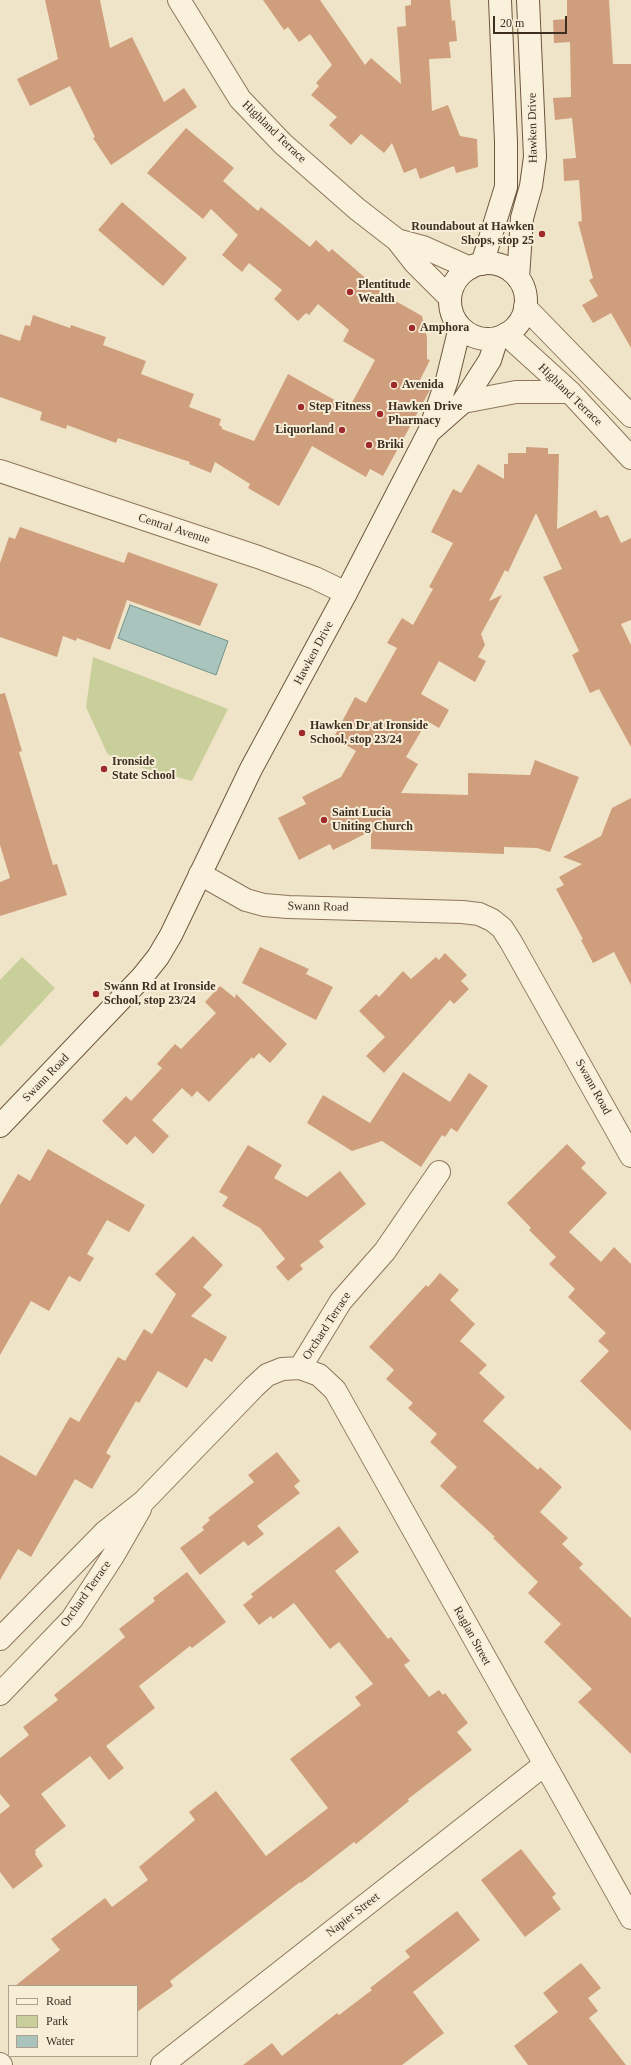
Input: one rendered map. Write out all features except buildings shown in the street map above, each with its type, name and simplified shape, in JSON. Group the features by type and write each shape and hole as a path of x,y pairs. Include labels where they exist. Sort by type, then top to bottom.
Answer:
{"street":[{"name":"Highland Terrace","path":"179,0 240,99 283,144 357,209 397,240 415,263 450,298"},
{"path":"476,266 506,188 506,142 500,0"},
{"name":"Hawken Drive","path":"518,278 522,218 535,157 528,0"},
{"name":"Highland Terrace","path":"397,240 423,247 476,266"},
{"path":"476,266 502,266 511,271 518,278 525,297 525,307 518,323 502,336 478,338 468,334 460,327 454,318 450,298 453,286 460,275 476,266"},
{"path":"525,307 631,416"},
{"name":"Hawken Drive","path":"200,874 251,769 346,593 429,432 447,380 460,327"},
{"name":"Highland Terrace","path":"502,336 570,392 631,458"},
{"name":"Hawken Drive","path":"429,432 463,402 490,360 502,336"},
{"path":"463,402 516,392 570,392"},
{"name":"Central Avenue","path":"0,471 258,557 316,578 346,593"},
{"name":"Swann Road","path":"0,1126 142,978 158,957 171,935 200,874 246,900 264,905 462,912 479,914 492,920 502,928 511,942 631,1156"},
{"name":"Orchard Terrace","path":"0,1639 101,1536 124,1515 143,1502 267,1375 282,1369 300,1368 340,1301 385,1251 438,1172"},
{"name":"Raglan Street","path":"300,1368 319,1375 335,1390 631,1918"},
{"name":"Orchard Terrace","path":"0,1694 72,1618 113,1556 143,1502"},
{"name":"Napier Street","path":"162,2065 544,1765"}],"green space":[{"path":"93,657 228,709 192,781 116,761 107,753 86,707"},
{"path":"22,957 55,988 0,1047 0,980"}],"water":[{"path":"130,605 228,641 216,675 118,638"}],"place":[{"name":"Roundabout at Hawken Shops, stop 25","path":"542,234"},
{"name":"Plentitude Wealth","path":"350,292"},
{"name":"Amphora","path":"412,328"},
{"name":"Avenida","path":"394,385"},
{"name":"Step Fitness","path":"301,407"},
{"name":"Hawken Drive Pharmacy","path":"380,414"},
{"name":"Liquorland","path":"342,430"},
{"name":"Briki","path":"369,445"},
{"name":"Hawken Dr at Ironside School, stop 23/24","path":"302,733"},
{"name":"Ironside State School","path":"104,769"},
{"name":"Saint Lucia Uniting Church","path":"324,820"},
{"name":"Swann Rd at Ironside School, stop 23/24","path":"96,994"}]}
